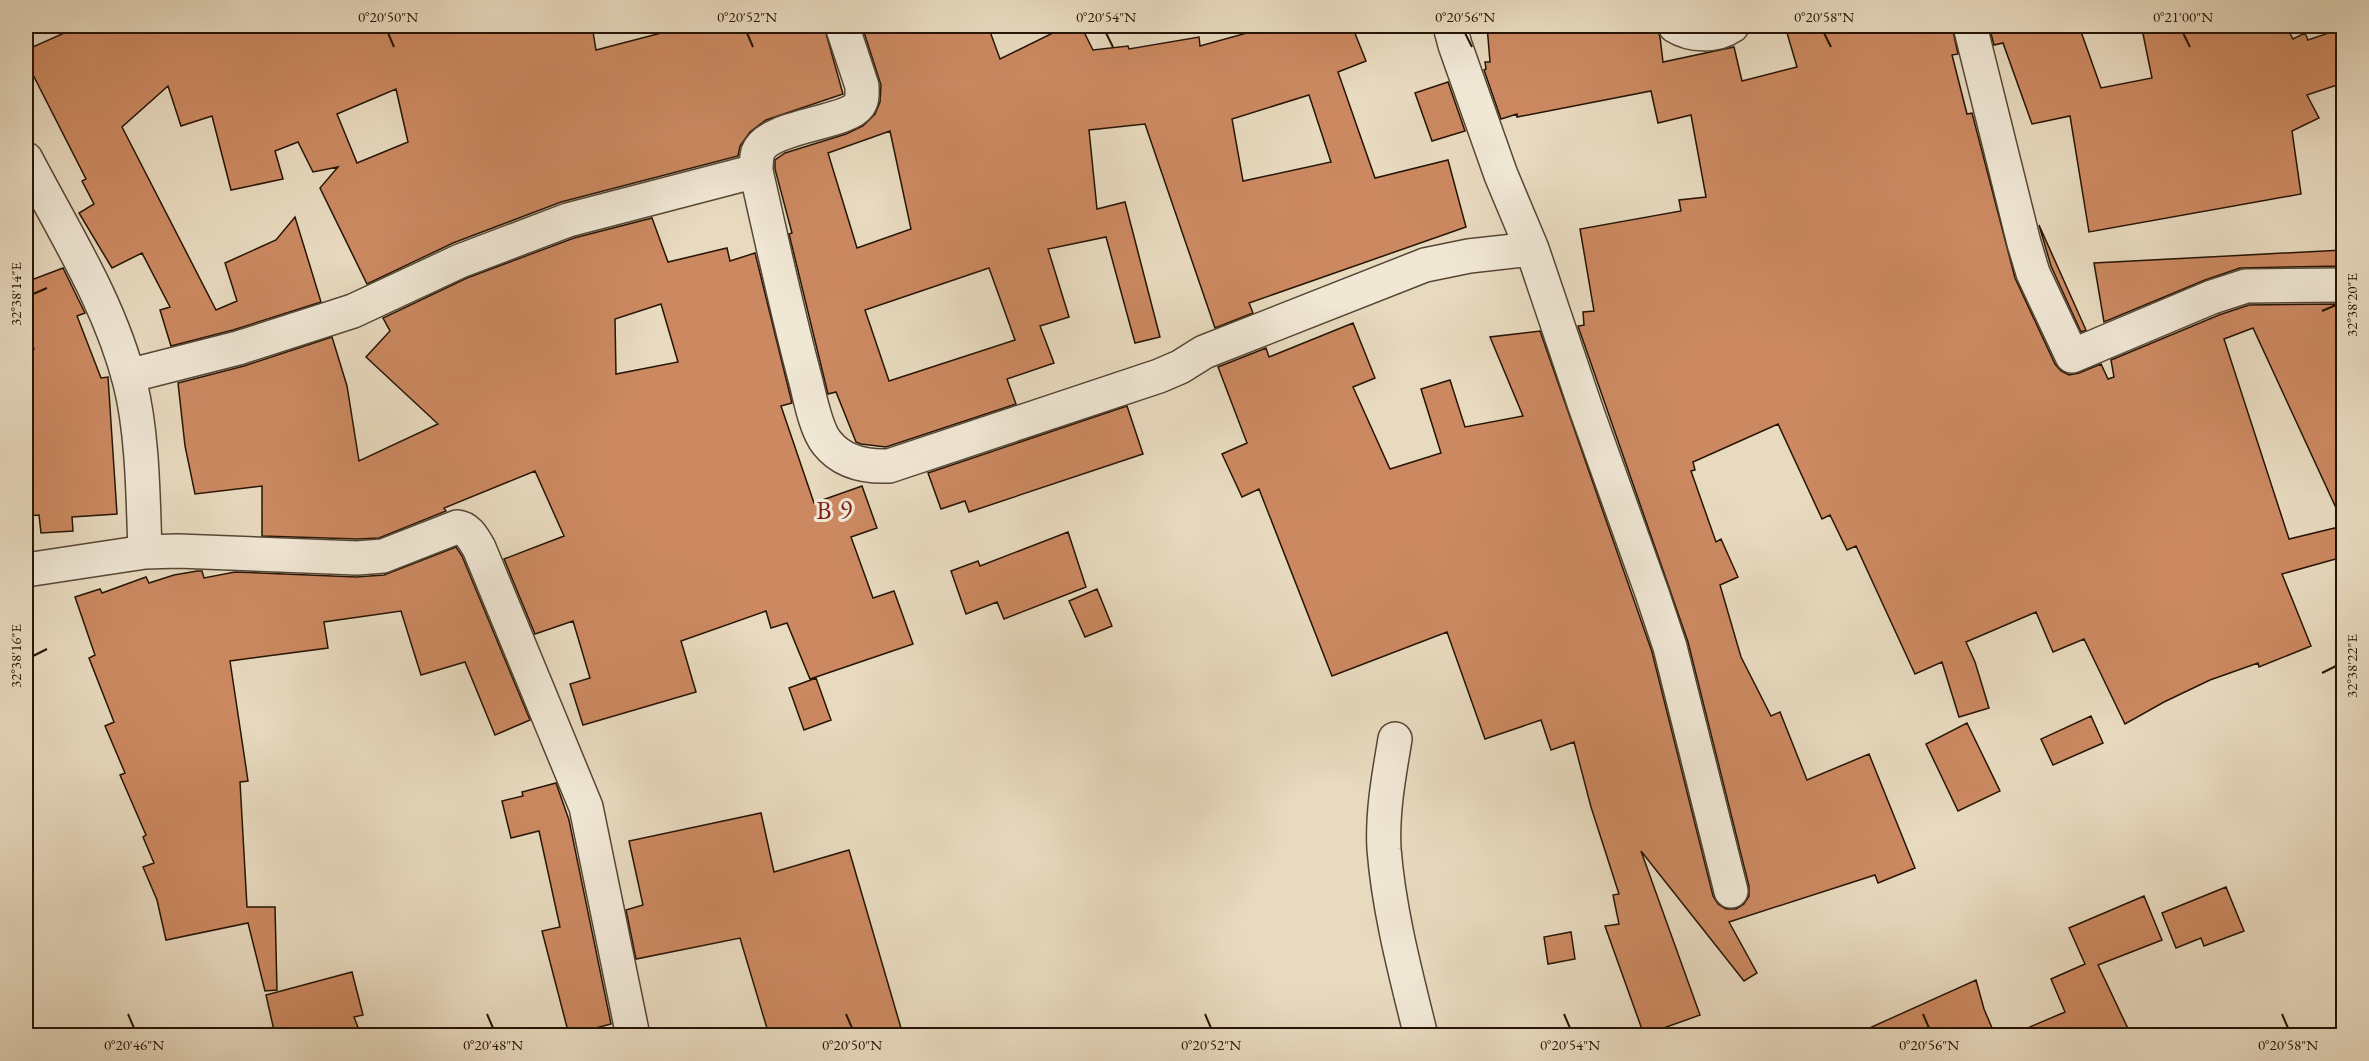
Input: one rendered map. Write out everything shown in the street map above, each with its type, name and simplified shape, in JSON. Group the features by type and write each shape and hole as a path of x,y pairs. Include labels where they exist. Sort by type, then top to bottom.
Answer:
{"street":[{"path":"842,26 862,86 860,105 845,114 802,127 764,144 758,151 756,171 801,366 825,441 838,455 869,467 889,466 1160,376 1204,352 1425,265 1469,256 1532,249"},
{"path":"1450,26 1501,175 1532,249 1670,647 1731,891"},
{"path":"1675,26 1696,33 1710,34 1732,26"},
{"path":"1970,26 2033,273 2072,356 2246,286 2343,285"},
{"path":"26,159 88,273 104,309 128,376 138,438 145,552"},
{"path":"128,376 238,348 353,311 460,261 568,220 756,171"},
{"path":"26,570 145,552 178,551 357,558 389,554 456,527 461,527 471,534 586,807 633,1035"},
{"path":"1395,739 1386,791 1384,849 1396,929 1421,1035"}],"building":[{"path":"80,26 592,26 596,50 688,26 824,26 843,94 766,120 750,132 740,146 738,156 561,202 453,243 367,284 320,188 338,167 313,172 298,142 275,151 283,179 231,190 212,116 181,126 168,86 122,127 216,310 237,301 225,263 276,240 295,217 321,302 233,330 171,346 160,310 170,307 142,253 112,268 79,213 94,204 82,181 86,179 26,61 26,50","holes":["396,89 408,142 357,163 337,114"]},
{"path":"862,26 988,26 1000,59 1067,26 1081,26 1093,50 1128,46 1129,49 1199,37 1200,46 1272,26 1352,26 1366,61 1338,72 1375,178 1448,160 1466,227 1249,303 1253,313 1215,328 1145,124 1089,130 1097,209 1125,202 1160,337 1135,343 1106,237 1048,249 1069,317 1040,326 1054,363 1007,379 1016,404 886,447 861,444 856,442 836,392 828,394 789,234 792,233 775,169 775,160 785,153 846,134 863,126 875,114 880,102 881,85","holes":["1309,95 1331,162 1243,181 1232,119","890,131 911,229 857,248 828,153","989,268 1015,340 889,381 865,310"]},
{"path":"1487,26 1656,26 1660,37 1663,62 1734,47 1742,81 1797,67 1785,26 1952,26 1958,54 1952,55 1967,114 1972,113 2015,278 2055,364 2069,375 2101,364 2108,379 2114,377 2111,360 2219,315 2249,305 2343,304 2343,523 2253,328 2224,339 2289,539 2343,526 2343,557 2282,574 2311,646 2259,667 2258,663 2210,680 2125,724 2084,639 2053,652 2036,612 1966,642 1975,662 1989,708 1959,717 1942,662 1915,674 1856,546 1847,550 1830,515 1822,519 1778,424 1693,462 1695,470 1691,471 1716,542 1721,539 1738,577 1720,585 1741,657 1771,716 1780,712 1807,780 1869,754 1915,868 1878,883 1875,875 1729,922 1757,973 1744,981 1641,851 1700,1015 1644,1035 1605,926 1619,924 1613,895 1619,894 1591,807 1574,742 1551,750 1541,720 1485,739 1447,632 1332,676 1259,489 1242,497 1222,454 1247,443 1218,367 1266,348 1269,357 1353,323 1375,378 1353,387 1390,469 1441,453 1421,389 1450,380 1465,427 1523,416 1490,337 1540,331 1652,652 1713,896 1718,904 1726,909 1736,909 1744,904 1749,896 1749,886 1688,642 1578,326 1584,325 1583,312 1594,311 1580,229 1681,211 1679,200 1706,197 1691,115 1658,123 1651,91 1517,117 1517,114 1501,119 1484,70 1486,69 1485,62 1490,62"},
{"path":"1989,26 2079,26 2101,88 2152,78 2143,34 2164,26 2286,26 2293,39 2305,33 2308,40 2343,28 2343,83 2307,95 2319,118 2292,131 2301,194 2089,232 2070,116 2032,124 2003,43 1994,45"},
{"path":"1448,82 1465,131 1432,141 1415,93"},
{"path":"652,218 668,262 727,248 730,261 755,253 792,403 781,406 814,503 862,486 877,528 851,537 873,598 894,591 913,644 810,679 787,623 771,628 766,611 681,641 696,692 583,725 570,684 590,678 573,621 535,634 504,559 564,536 535,471 444,508 446,511 379,538 262,536 262,486 195,494 185,446 178,383 244,366 332,337 347,386 359,461 438,424 366,357 390,331 383,318 467,278 574,238","holes":["661,304 678,362 616,374 615,319"]},
{"path":"2039,225 2086,330 2081,332 2051,266"},
{"path":"2343,250 2343,266 2240,268 2104,322 2094,263"},
{"path":"63,268 85,313 77,316 101,378 108,377 117,514 72,517 73,531 41,533 39,515 26,516 26,352 34,349 26,325 26,282"},
{"path":"1127,406 1143,454 969,512 965,501 941,509 928,473"},
{"path":"1068,532 1086,587 1004,619 997,602 966,614 951,571 978,561 980,566"},
{"path":"456,547 462,556 530,720 495,735 465,662 421,675 401,611 324,622 328,648 230,661 248,781 240,782 247,907 275,907 277,990 265,991 248,923 166,940 157,900 143,867 154,863 143,837 146,835 120,775 125,773 105,726 114,722 89,658 95,655 75,597 100,589 102,593 146,577 149,583 197,571 202,571 204,578 235,572 356,577 384,575"},
{"path":"1097,589 1112,626 1085,637 1069,601"},
{"path":"816,678 831,720 804,730 789,688"},
{"path":"2091,716 2103,743 2053,765 2041,739"},
{"path":"1967,723 2000,791 1958,811 1926,744"},
{"path":"556,783 569,820 611,1024 569,1035 542,931 560,927 539,831 511,838 502,801 523,796 522,792"},
{"path":"761,813 774,872 849,850 903,1035 769,1035 740,938 636,959 626,910 643,905 629,841"},
{"path":"2226,887 2244,931 2204,946 2201,938 2176,948 2162,913"},
{"path":"2144,896 2162,940 2098,965 2131,1035 2011,1035 2065,1012 2051,979 2085,964 2069,928"},
{"path":"1571,932 1575,959 1548,964 1544,937"},
{"path":"352,972 363,1015 354,1017 361,1035 275,1035 266,995"},
{"path":"1976,980 1984,1009 1995,1035 1854,1035"}],"district":[{"name":"B 9","path":"835,510"}]}
